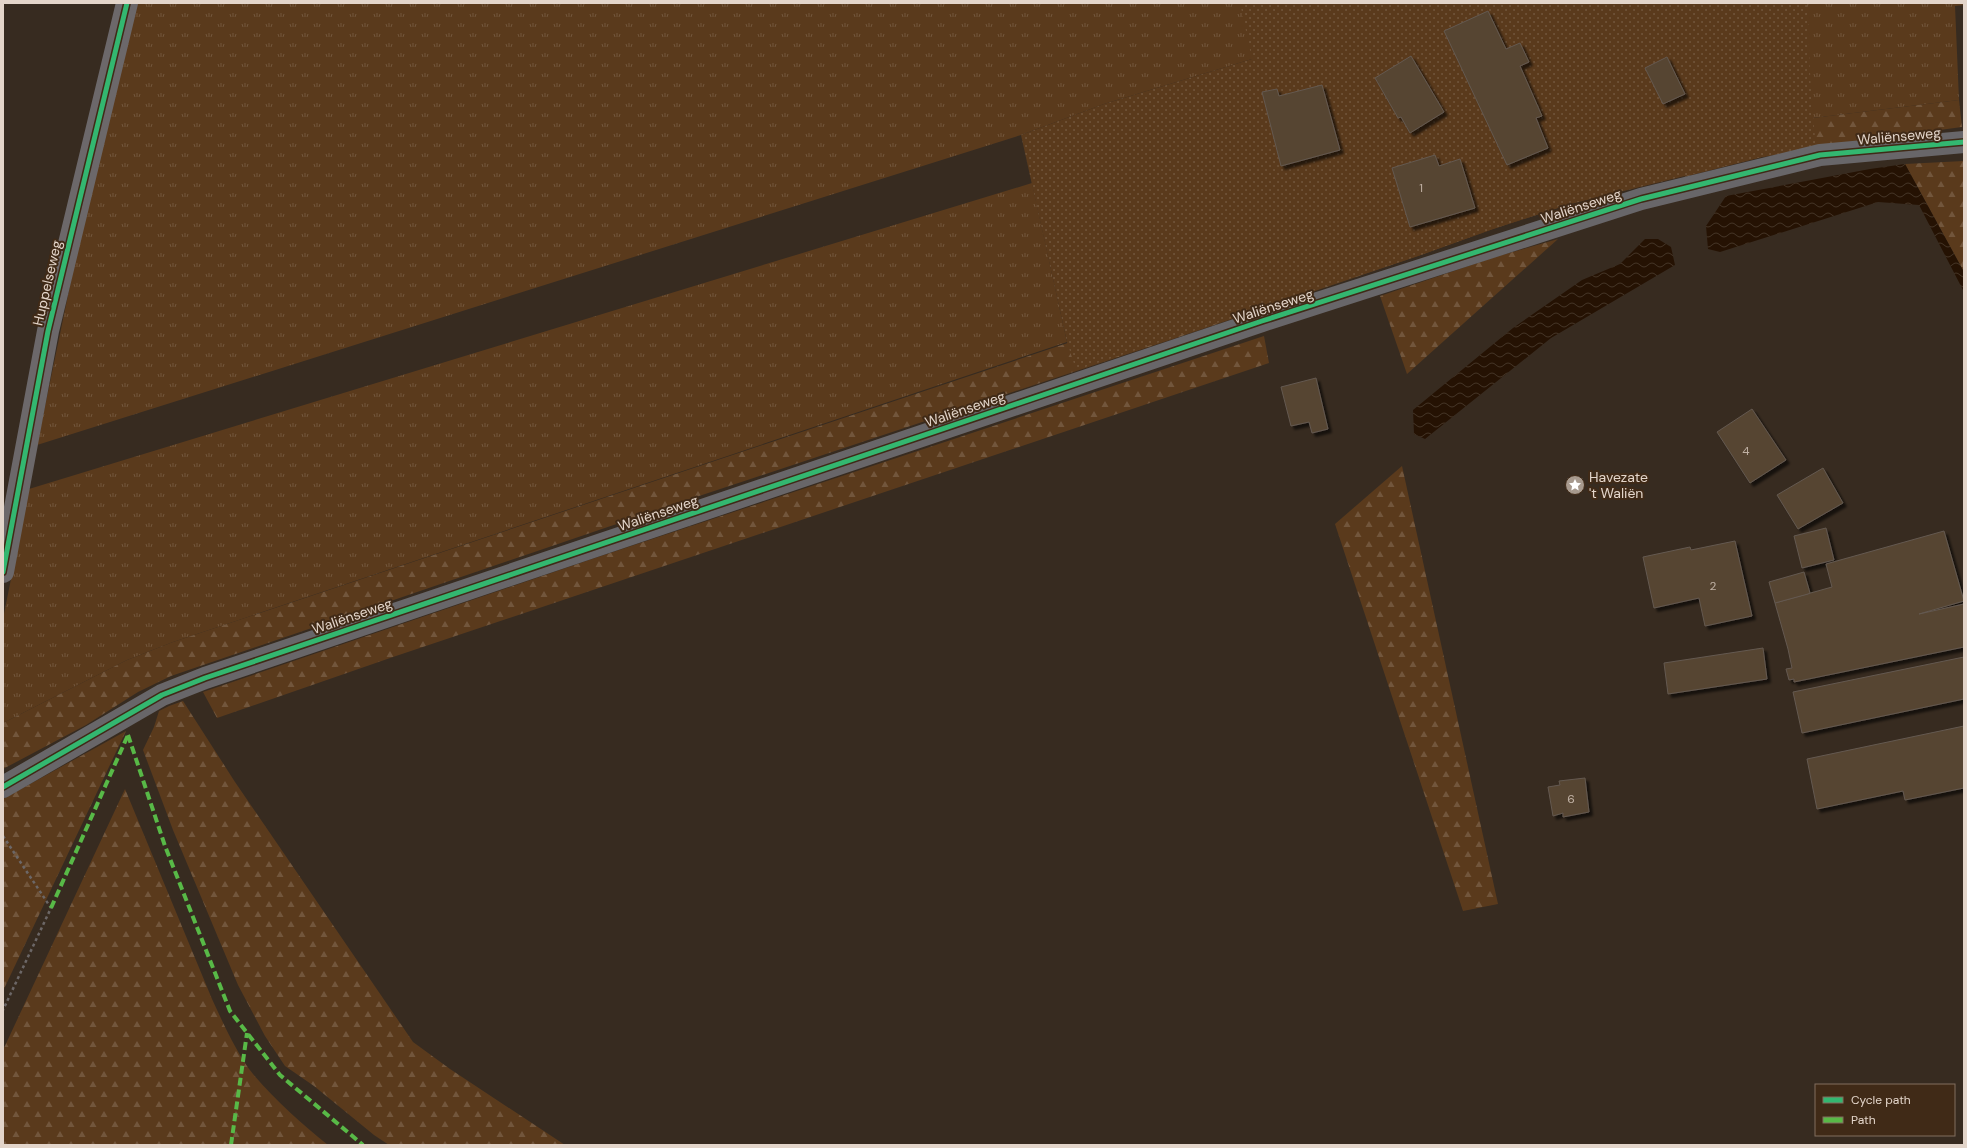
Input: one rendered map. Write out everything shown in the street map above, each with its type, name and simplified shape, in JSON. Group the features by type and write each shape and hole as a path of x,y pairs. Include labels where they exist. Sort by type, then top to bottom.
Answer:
{"street":[{"name":"Huppelseweg","path":"3,572 48,331 127,3"},
{"name":"Waliënseweg","path":"3,786 162,695 205,678 1262,322 1641,199 1820,155 1964,142"}],"path":[{"path":"3,836 51,908 3,1010"}],"green space":[{"path":"132,3 1451,3 1252,59 1104,104 1021,135 37,445 77,252"},
{"path":"1240,3 1807,3 1811,94 1816,148 1762,157 1567,205 1076,370 1067,342 1021,135 1104,104 1252,59"},
{"path":"1513,3 1964,3 1964,5 1955,6 1959,100 1771,123"},
{"path":"1959,100 1962,127 1842,143 1762,157 1684,177 1771,123"},
{"path":"1964,161 1964,272 1905,164"},
{"path":"1032,183 1067,342 173,642 127,660 3,723 3,619 29,489"},
{"path":"1567,205 1173,339 687,500 171,676 138,692 86,725 3,769 3,723 127,660 173,642 1460,212"},
{"path":"1558,239 1407,374 1380,296 1495,257"},
{"path":"1264,336 1269,363 393,657 217,718 203,692 592,559"},
{"path":"1402,466 1498,904 1463,911 1335,524"},
{"path":"183,701 235,782 413,1042 450,1069 565,1145 389,1145 374,1135 314,1086 285,1066 265,1036 238,985 173,830 143,750 154,727 159,711"},
{"path":"126,731 3,991 3,799"},
{"path":"125,789 212,999 236,1048 253,1074 280,1103 328,1145 3,1145 3,1050"}],"water":[{"path":"1905,164 1964,272 1964,292 1919,205 1878,202 1720,252 1708,249 1706,226 1726,196 1870,169"},
{"path":"1645,239 1658,239 1671,247 1675,265 1551,338 1425,439 1414,434 1413,410 1513,328 1582,280 1620,264"}],"building":[{"path":"1488,11 1506,49 1520,43 1529,62 1520,66 1542,116 1536,118 1548,148 1507,165 1444,31"},
{"path":"1411,56 1444,112 1410,133 1401,117 1398,118 1375,78"},
{"path":"1667,57 1685,94 1663,104 1645,68"},
{"path":"1322,85 1340,150 1281,166 1262,92 1277,89 1279,96"},
{"path":"1435,155 1439,166 1460,159 1475,208 1410,227 1392,168"},
{"path":"1316,378 1328,429 1312,433 1309,422 1291,426 1281,387"},
{"path":"1752,409 1786,460 1750,483 1717,432"},
{"path":"1823,468 1843,503 1798,529 1777,495"},
{"path":"1826,528 1834,560 1802,568 1794,536"},
{"path":"1944,531 1964,601 1919,614 1964,604 1964,647 1794,682 1794,679 1789,680 1786,669 1792,668 1775,603 1832,587 1826,564"},
{"path":"1735,541 1752,616 1705,626 1699,598 1654,608 1643,557 1690,547 1691,550"},
{"path":"1804,572 1810,593 1775,603 1769,582"},
{"path":"1763,648 1767,679 1668,694 1664,663"},
{"path":"1964,657 1964,699 1802,733 1793,692"},
{"path":"1964,726 1964,788 1905,800 1903,791 1817,809 1807,759"},
{"path":"1585,778 1589,812 1563,817 1563,813 1553,816 1548,787 1560,785 1559,781"}],"marked path":[{"path":"128,735 165,846 230,1011 280,1075 363,1145"},
{"path":"51,908 128,735"},
{"path":"231,1145 247,1033"}],"cycle path":[{"path":"3,572 48,331 127,3"},
{"path":"3,787 162,695 205,678 1262,321 1641,199 1820,155 1964,142"}],"place":[{"name":"Havezate 't Waliën","path":"1575,485"}]}
